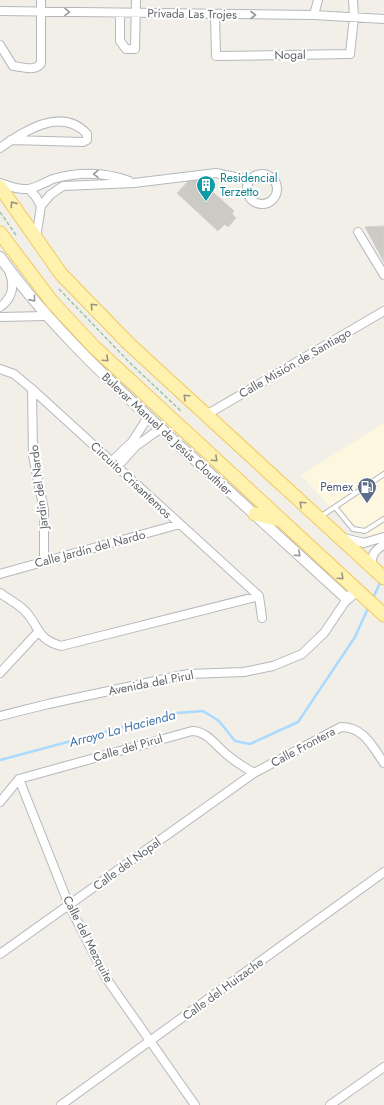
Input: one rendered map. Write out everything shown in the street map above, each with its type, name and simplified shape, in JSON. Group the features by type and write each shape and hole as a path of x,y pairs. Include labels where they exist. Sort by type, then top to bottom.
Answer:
{"main road":[{"path":"0,187 61,274 129,344 384,578"},
{"path":"0,233 53,303 88,341 281,520 356,596 384,615"},
{"path":"255,514 281,520"}],"street":[{"path":"0,45 13,66 35,69 39,66 41,63 41,0"},
{"path":"120,13 120,41 126,49 135,49 136,0"},
{"path":"314,15 318,0"},
{"name":"Nogal","path":"215,15 216,56 350,54 354,17 353,0"},
{"name":"Privada Las Trojes","path":"0,11 215,15 314,15 384,19"},
{"path":"0,148 23,131 47,122 66,121 81,126 87,134 88,140 83,142 11,140"},
{"path":"36,238 41,206 50,195 63,186 134,183 216,173 249,180"},
{"path":"0,183 16,189 29,189 54,179 71,175 114,175 134,183"},
{"path":"29,189 36,196 41,206"},
{"path":"358,232 384,275"},
{"name":"Bulevar Manuel de Jesús Clouthier","path":"0,257 46,316 98,370 148,418 161,428 255,514 356,596"},
{"path":"0,307 10,297 13,285 7,267"},
{"name":"Calle Misión de Santiago","path":"206,415 384,311"},
{"path":"0,318 46,316"},
{"name":"Circuito Crisantemos","path":"0,369 14,374 32,389 258,596"},
{"name":"Jardín del Nardo","path":"32,389 34,456 44,510 44,562"},
{"path":"114,464 132,442 148,418"},
{"path":"114,464 161,428"},
{"name":"Calle Jardín del Nardo","path":"0,574 180,524"},
{"path":"335,534 350,541 364,543 384,537"},
{"path":"372,568 372,557 375,551 384,545"},
{"path":"0,593 25,611 38,631 49,642 61,646 258,596 262,618"},
{"name":"Avenida del Pirul","path":"0,716 48,704 188,674 244,672 273,666 302,654 324,633 356,596"},
{"path":"0,673 38,631"},
{"name":"Calle Frontera","path":"254,773 341,727 352,727 361,732 384,763"},
{"name":"Calle del Pirul","path":"19,779 192,730 199,731 204,734 229,757 254,773"},
{"name":"Calle del Nopal","path":"0,954 254,773"},
{"path":"0,802 19,779"},
{"name":"Calle del Mezquite","path":"19,779 69,905 106,978 152,1041 195,1105"},
{"name":"Calle del Huizache","path":"61,1105 152,1041 384,872"},
{"path":"330,1105 384,1067"}],"lane":[{"path":"318,518 382,475 384,481"},
{"path":"335,507 353,529 365,531 384,519"}],"shaded area":[{"path":"384,423 384,532 369,536 349,528 301,475"}],"building":[{"name":"Residencial Terzetto","path":"194,175 234,211 232,214 236,218 228,227 225,224 218,231 177,193"},
{"path":"384,226 384,262 365,227"}],"waterway":[{"name":"Arroyo La Hacienda","path":"373,598 381,581"},
{"name":"Arroyo La Hacienda","path":"0,760 176,713 203,711 219,721 235,741 250,744 298,722 355,637 369,606"}],"place":[{"name":"Residencial Terzetto","path":"206,202"},
{"name":"Pemex","path":"367,504"}]}
